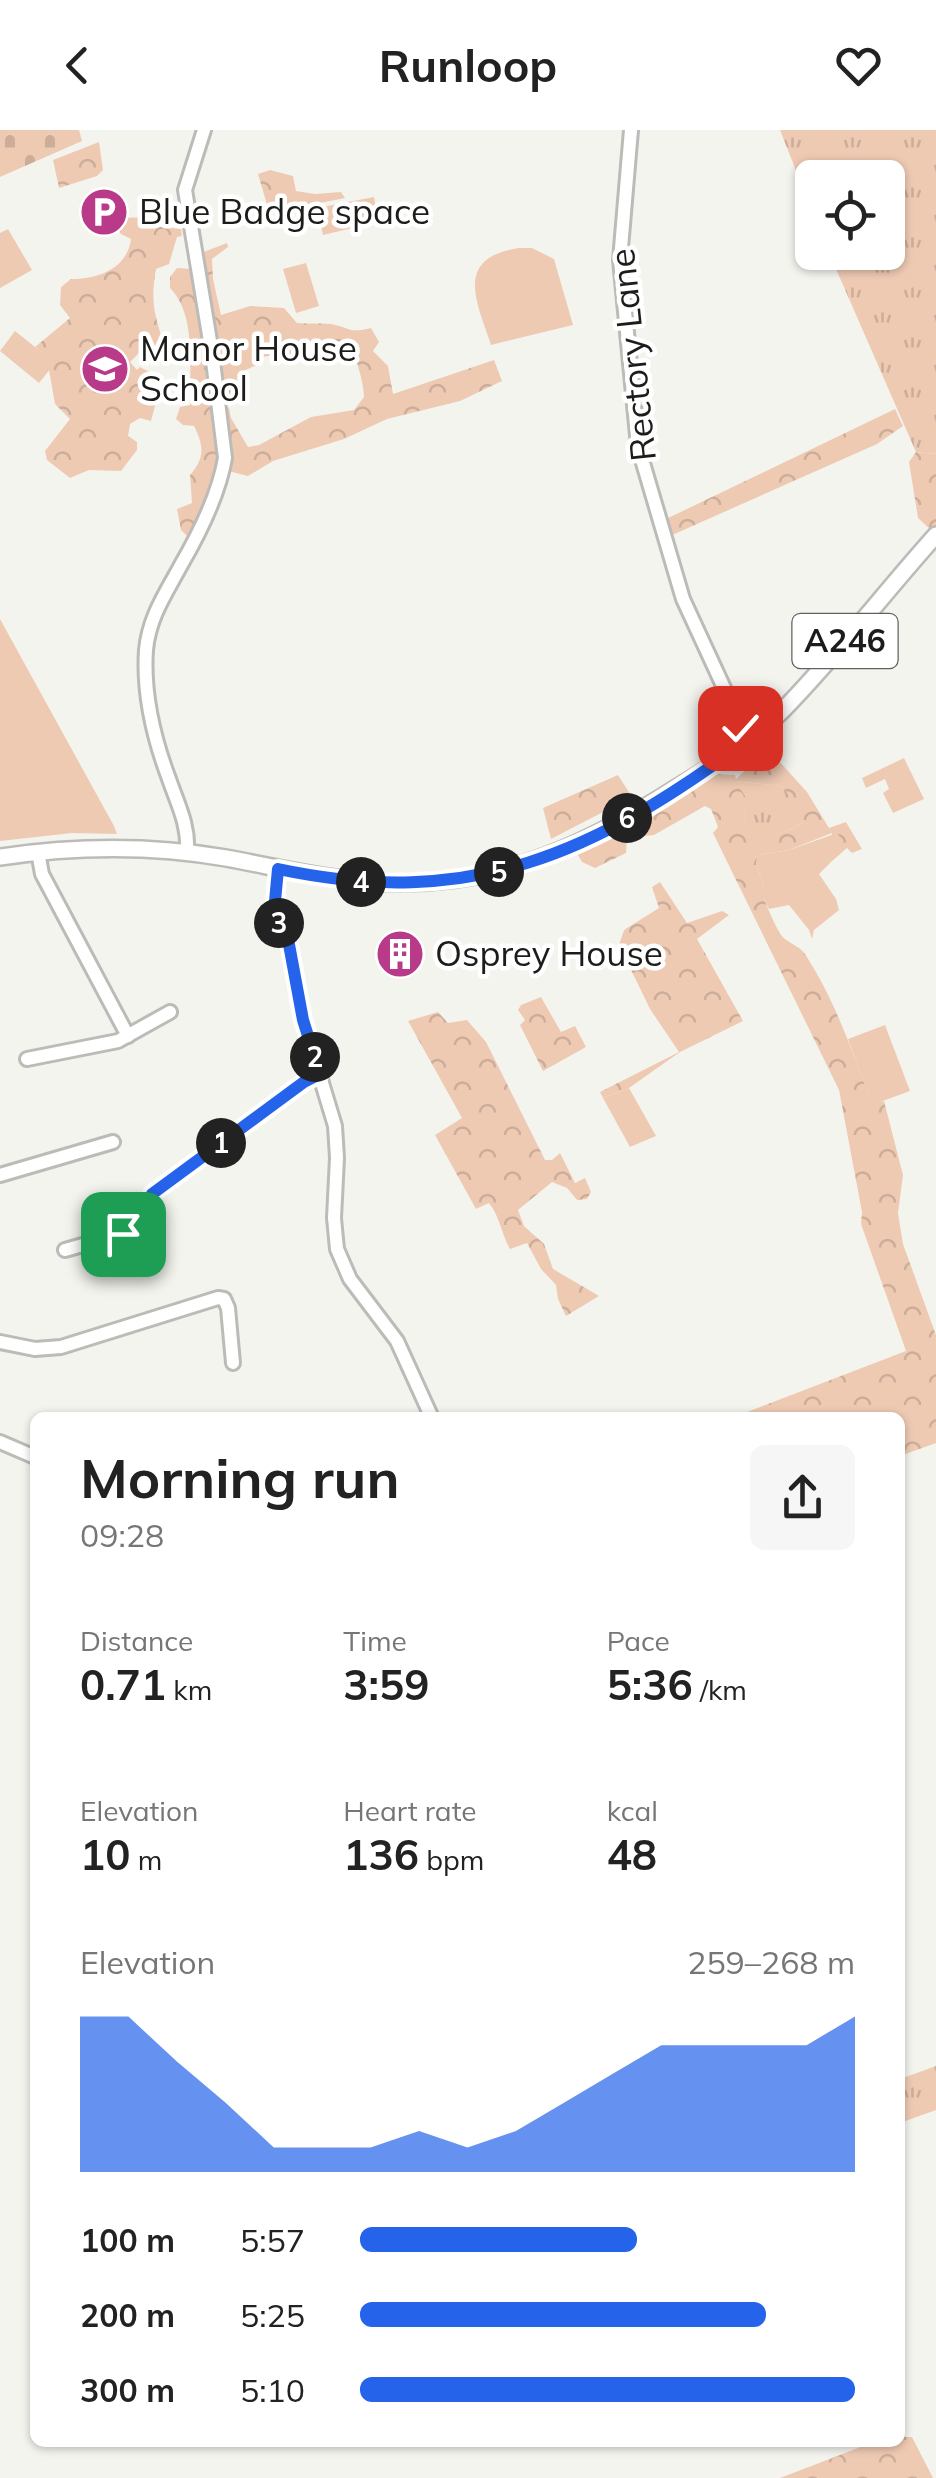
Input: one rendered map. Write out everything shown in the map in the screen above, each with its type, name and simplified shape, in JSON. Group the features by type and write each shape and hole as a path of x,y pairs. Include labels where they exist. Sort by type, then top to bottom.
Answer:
{"main road":[{"name":"A246","path":"0,857 89,848 188,853 354,881 397,884 445,882 512,870 562,852 626,819 748,740 798,693 936,536"}],"street":[{"path":"188,853 187,827 156,740 146,686 146,660 148,630 192,544 225,458 185,190 204,130"},
{"name":"Rectory Lane","path":"631,130 620,276 638,446 682,599 748,740"},
{"path":"38,852 42,874 128,1036"},
{"path":"278,869 274,912 288,939 303,1020 337,1142 334,1233 342,1263 397,1341 429,1412"},
{"path":"27,1059 105,1044 170,1012"},
{"path":"65,1250 132,1232 152,1194 320,1074"},
{"path":"0,1176 113,1142"},
{"path":"0,1342 35,1349 61,1347 218,1298 224,1299 228,1308 233,1363"},
{"path":"0,1442 30,1455"}],"green space":[{"path":"0,130 79,130 82,141 0,177"},
{"path":"780,130 936,130 936,454 916,452 836,270 905,270 905,160 795,160 795,168"},
{"path":"99,142 103,170 97,176 59,188 53,160"},
{"path":"270,170 293,176 296,191 341,192 345,198 275,212 268,208 258,174"},
{"path":"374,197 378,222 323,235 317,208"},
{"path":"148,217 152,226 181,229 182,236 177,237 169,264 156,269 155,275 154,305 164,346 164,365 145,347 130,362 161,383 151,421 140,418 130,424 128,436 137,442 137,450 121,471 89,470 70,478 47,460 45,451 70,419 55,404 49,370 54,363 35,347 70,318 60,305 61,287 71,279 101,274 117,265 131,239 121,234 117,223 122,218"},
{"path":"8,229 32,270 0,288 0,233"},
{"path":"227,243 228,247 212,259 221,315 250,306 284,308 297,323 331,324 353,330 371,328 379,342 373,351 388,366 393,394 494,360 502,381 460,401 387,419 344,439 273,461 248,476 228,471 229,436 224,406 229,408 248,447 311,417 354,410 364,397 352,341 318,353 263,357 263,362 237,374 238,396 223,400 201,253"},
{"path":"532,248 554,259 573,325 491,345 476,298 477,272 498,253"},
{"path":"306,263 319,306 296,313 283,269"},
{"path":"177,268 192,269 207,343 220,456 190,539 181,530 177,509 192,503 190,475 201,452 194,426 183,425 176,419 180,407 190,405 188,327 179,299 170,288 170,277"},
{"path":"15,331 55,363 39,383 0,351"},
{"path":"895,409 903,426 877,444 670,536 664,520"},
{"path":"916,452 936,454 936,525 932,531 918,518 909,462"},
{"path":"0,619 117,834 72,833 0,841"},
{"path":"768,749 807,792 829,828 846,822 862,849 852,853 847,848 831,862 828,858 832,833 789,850 758,855 756,864 764,885 761,892 775,925 784,938 802,951 816,972 843,1027 872,1104 884,1101 903,1175 898,1213 903,1244 936,1335 936,1443 905,1454 905,1412 747,1412 906,1351 861,1224 839,1090 713,833 718,827 711,809 705,806 654,835 627,838 626,853 595,868 582,862 578,855 579,849 608,835 624,835 621,828 715,774 735,775 736,779","holes":["735,781 781,786 803,811 802,823 781,833 753,833 746,829 745,796"]},
{"path":"904,758 924,799 893,813 883,793 889,789 885,779 866,788 862,778"},
{"path":"618,775 632,797 551,839 543,808"},
{"path":"735,781 781,786 804,811 802,823 767,836 746,830 745,806"},
{"path":"837,833 842,840 828,858 831,862 819,874 839,910 814,930 812,939 789,905 769,909 760,892 764,885 756,864 758,855 789,850"},
{"path":"660,882 687,923 722,911 729,915 697,939 743,1021 680,1052 629,1088 603,1098 600,1092 679,1052 650,1009 619,945 624,930 659,908 652,887"},
{"path":"541,997 561,1032 575,1026 586,1047 543,1071 520,1025 525,1020 518,1010"},
{"path":"438,1012 448,1023 467,1020 486,1042 545,1160 560,1153 575,1183 585,1178 591,1192 587,1199 577,1200 567,1188 552,1182 518,1210 524,1226 544,1244 553,1269 599,1296 566,1316 556,1285 541,1269 527,1243 510,1249 493,1208 489,1203 476,1209 435,1135 462,1118 408,1021"},
{"path":"885,1025 910,1091 872,1105 848,1039"},
{"path":"629,1088 656,1136 630,1147 603,1098"},
{"path":"936,2066 936,2110 905,2121 905,2077"},
{"path":"905,2437 912,2437 933,2478 780,2478 861,2447 905,2447"}],"place":[{"name":"Blue Badge space","path":"104,212"},
{"name":"Manor House School","path":"105,369"},
{"name":"Osprey House","path":"400,954"}],"route":[{"path":"123,1234 139,1225 152,1194 320,1074 303,1020 288,939 274,912 278,869 382,884 445,882 512,870 562,852 659,800 748,740 740,728"}]}
